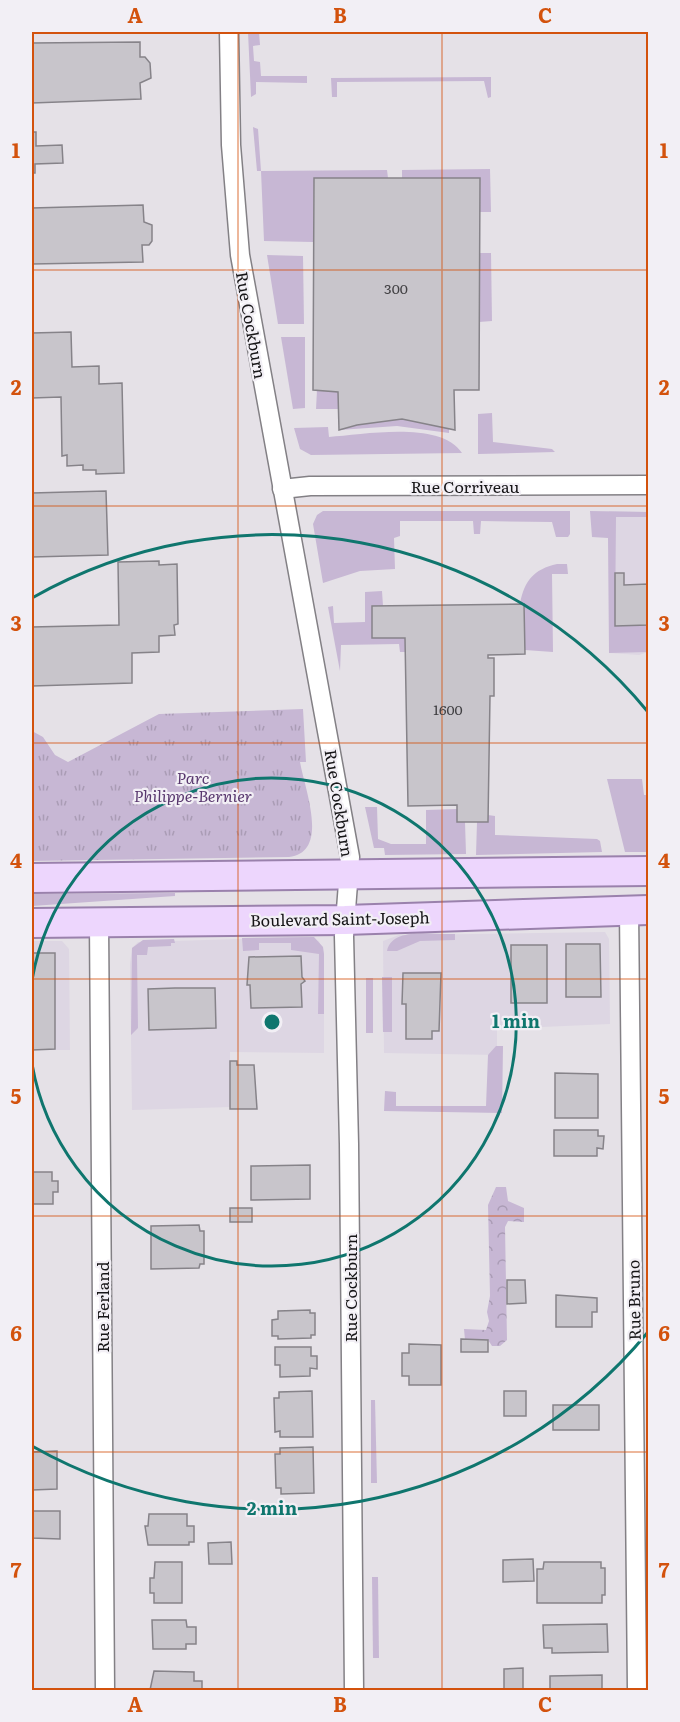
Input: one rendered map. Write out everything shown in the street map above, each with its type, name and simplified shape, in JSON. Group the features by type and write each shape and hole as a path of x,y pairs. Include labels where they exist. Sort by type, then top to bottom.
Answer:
{"main road":[{"path":"32,878 350,872 648,871"},
{"name":"Boulevard Saint-Joseph","path":"32,923 345,920 639,910"}],"street":[{"name":"Rue Cockburn","path":"229,32 231,145 238,237 282,489 341,802 350,872 345,920 354,1690"},
{"name":"Rue Corriveau","path":"282,489 310,486 648,485"},
{"name":"Rue Bruno","path":"638,1690 639,910"},
{"name":"Rue Ferland","path":"99,923 105,1690"}],"shaded area":[{"path":"609,511 648,512 648,652 639,655 609,653"},
{"path":"605,932 609,939 610,1024 497,1029 497,1055 384,1053 383,941 399,935"},
{"path":"306,937 319,941 324,954 324,1053 230,1052 230,1107 132,1110 130,964 132,948 138,942"},
{"path":"32,941 62,941 69,949 70,1050 32,1050"}],"green space":[{"path":"248,32 259,32 260,45 253,46 254,61 260,62 261,76 307,76 307,83 256,82 256,94 251,97"},
{"path":"491,77 491,97 488,98 484,81 337,82 337,97 332,97 331,78"},
{"path":"253,127 258,129 261,171 257,171"},
{"path":"490,169 491,212 480,212 402,178 402,170"},
{"path":"387,170 388,178 314,178 313,242 264,241 261,171"},
{"path":"480,253 491,253 492,321 479,322"},
{"path":"267,255 303,256 304,324 278,324"},
{"path":"281,337 305,337 305,408 293,409"},
{"path":"317,390 338,392 339,409 316,409"},
{"path":"492,413 493,442 552,449 555,452 478,454 478,414"},
{"path":"402,419 449,428 449,433 397,426 339,430 357,425"},
{"path":"328,427 329,437 380,432 437,436 451,443 462,453 311,455 300,449 294,428"},
{"path":"323,511 570,511 570,534 568,537 556,537 552,522 481,521 480,534 474,534 473,521 400,521 400,536 394,538 395,569 360,571 323,583 313,524 317,515"},
{"path":"590,511 648,512 648,517 616,517 615,625 648,625 648,652 609,653 608,538 592,537"},
{"path":"557,564 567,564 568,574 552,574 553,652 525,650 524,604 520,604 524,589 536,573"},
{"path":"382,591 383,606 372,607 372,638 405,638 405,652 400,652 399,644 341,645 340,671 328,607 333,606 334,623 365,622 365,592"},
{"name":"Parc Philippe-Bernier","path":"303,709 306,762 300,762 310,803 312,832 309,844 301,853 289,857 32,861 32,731 43,737 55,755 68,762 159,714"},
{"path":"607,779 642,779 644,795 648,795 648,852 625,852"},
{"path":"365,807 377,807 378,839 391,844 426,844 426,810 457,809 465,822 466,854 385,855 384,848 374,848"},
{"path":"488,815 495,816 495,835 597,839 600,841 602,852 476,855 477,822"},
{"path":"175,893 175,896 32,906 32,894"},
{"path":"455,934 455,940 420,941 397,951 387,951 390,943 405,935"},
{"path":"314,937 323,947 324,954 324,1014 318,1014 319,954 291,950 291,943 259,943 259,950 243,951 242,938"},
{"path":"174,939 175,943 171,943 171,946 148,947 147,955 137,955 138,1028 131,1035 132,948 143,940"},
{"path":"382,977 392,977 392,1032 383,1032"},
{"path":"366,978 373,978 373,1033 366,1033"},
{"path":"496,1046 503,1046 502,1113 384,1111 385,1091 396,1092 396,1106 486,1106 488,1055"},
{"path":"496,1187 506,1187 508,1201 524,1208 524,1222 508,1221 505,1227 507,1340 500,1346 492,1346 488,1340 465,1340 464,1329 486,1330 489,1321 487,1312 490,1296 488,1205"},
{"path":"371,1400 375,1400 377,1483 371,1483"},
{"path":"372,1577 378,1577 379,1658 373,1658"}],"building":[{"path":"140,42 140,57 145,57 150,63 151,78 140,83 141,99 32,103 32,43"},
{"path":"32,132 36,132 36,146 62,145 63,163 35,164 35,173 32,173"},
{"path":"314,178 480,178 479,390 454,390 455,430 402,419 357,425 339,430 338,392 313,390"},
{"path":"143,205 144,222 152,225 152,241 149,245 142,245 143,262 32,264 32,208"},
{"path":"71,332 72,367 99,366 99,384 122,383 124,473 96,474 96,470 83,470 83,465 67,466 67,455 62,456 61,397 32,398 32,333"},
{"path":"106,491 108,555 32,557 32,493"},
{"path":"159,561 159,565 177,564 178,624 174,625 175,635 159,636 159,652 132,653 132,683 32,686 32,627 119,625 118,562"},
{"path":"615,573 624,573 624,585 648,584 648,625 615,626"},
{"path":"524,604 525,654 488,655 488,658 494,658 494,696 490,696 488,822 457,822 457,805 408,806 405,638 372,638 372,606"},
{"path":"566,944 600,944 601,997 566,997"},
{"path":"511,945 547,945 547,1003 511,1003"},
{"path":"32,953 55,953 55,1049 32,1050"},
{"path":"301,956 302,977 305,981 301,984 302,1007 251,1008 250,985 247,985 249,957"},
{"path":"403,973 441,973 439,1031 432,1031 432,1039 406,1039 406,1004 402,1004"},
{"path":"215,988 216,1028 149,1030 148,989"},
{"path":"230,1061 237,1061 237,1065 254,1065 257,1109 230,1109"},
{"path":"555,1073 598,1074 598,1118 555,1118"},
{"path":"554,1130 598,1130 598,1136 604,1136 603,1149 597,1148 597,1156 554,1156"},
{"path":"310,1165 310,1199 251,1200 251,1166"},
{"path":"32,1172 52,1172 52,1181 58,1181 58,1192 53,1192 53,1204 32,1204"},
{"path":"230,1208 252,1208 252,1222 230,1222"},
{"path":"199,1225 200,1231 204,1231 204,1264 200,1264 199,1268 151,1269 151,1226"},
{"path":"507,1280 525,1280 526,1303 507,1304"},
{"path":"556,1295 597,1298 597,1312 592,1312 592,1327 556,1327"},
{"path":"310,1310 310,1313 315,1313 315,1335 311,1335 311,1338 278,1339 278,1336 272,1336 272,1320 278,1319 278,1311"},
{"path":"461,1339 488,1340 488,1352 461,1352"},
{"path":"409,1344 441,1345 441,1385 409,1385 409,1376 402,1376 402,1353 409,1353"},
{"path":"275,1347 311,1347 311,1356 317,1356 317,1369 310,1368 310,1376 280,1377 280,1365 275,1365"},
{"path":"312,1391 313,1437 280,1437 280,1431 275,1432 274,1398 279,1398 279,1392"},
{"path":"504,1391 526,1391 526,1416 504,1416"},
{"path":"553,1405 599,1405 599,1430 553,1430"},
{"path":"313,1447 314,1493 281,1494 281,1488 276,1488 275,1454 280,1454 280,1448"},
{"path":"57,1451 57,1489 32,1490 32,1452"},
{"path":"32,1511 60,1511 60,1539 32,1538"},
{"path":"149,1514 187,1514 187,1526 194,1526 194,1542 189,1542 189,1545 148,1545 145,1526 148,1526"},
{"path":"231,1542 232,1564 209,1564 208,1543"},
{"path":"533,1559 534,1581 503,1582 503,1560"},
{"path":"155,1562 182,1562 182,1603 154,1603 154,1593 150,1593 150,1578 154,1578"},
{"path":"544,1562 601,1562 601,1568 605,1568 605,1595 602,1595 602,1603 537,1603 537,1569 543,1569"},
{"path":"152,1620 186,1620 187,1627 196,1627 196,1644 186,1644 186,1649 153,1649"},
{"path":"607,1624 608,1652 552,1653 552,1648 544,1648 543,1625"},
{"path":"523,1668 523,1690 504,1690 504,1669"},
{"path":"154,1671 194,1672 194,1681 202,1681 202,1690 150,1690"},
{"path":"602,1675 602,1690 545,1690 550,1689 550,1676"}]}
